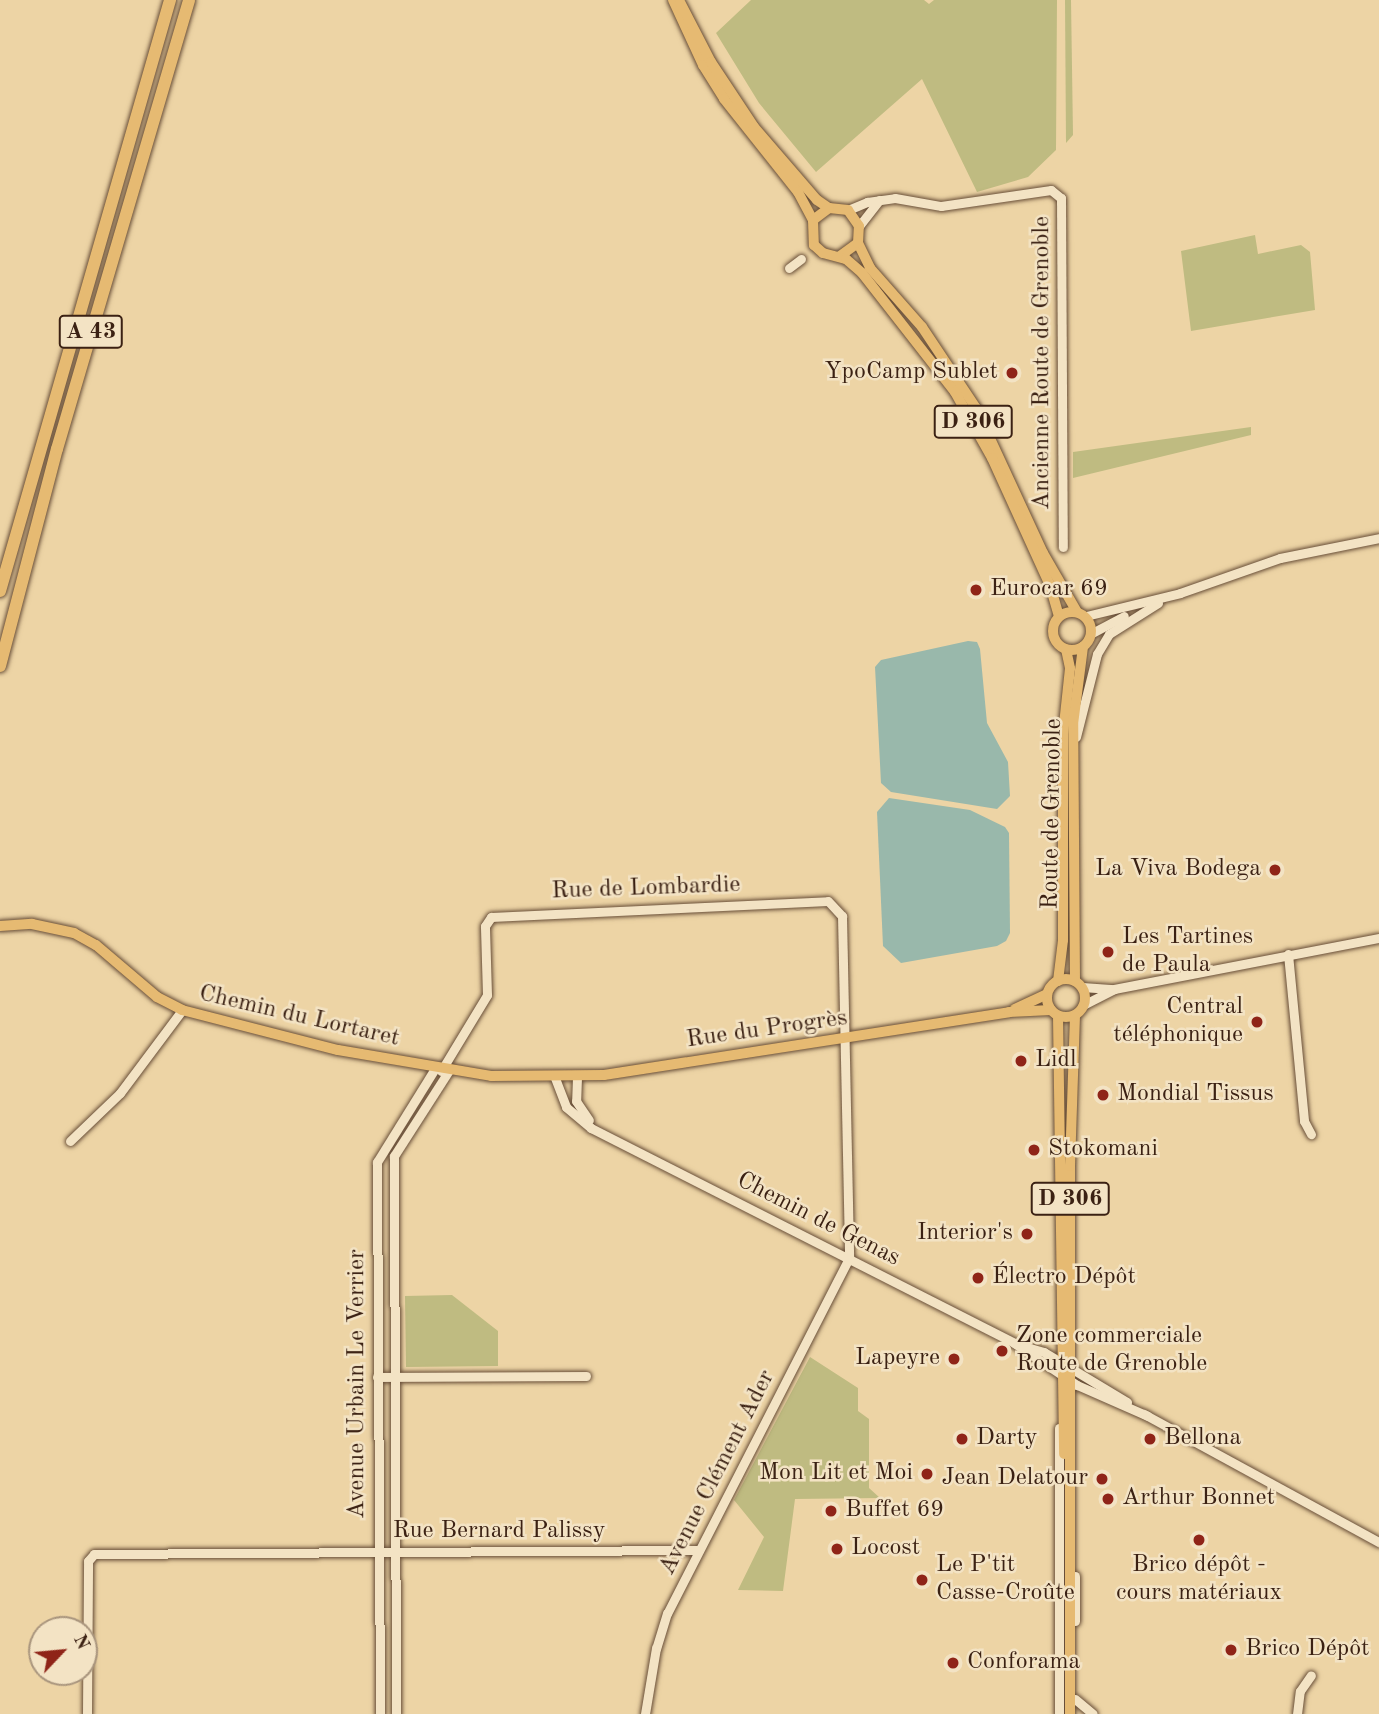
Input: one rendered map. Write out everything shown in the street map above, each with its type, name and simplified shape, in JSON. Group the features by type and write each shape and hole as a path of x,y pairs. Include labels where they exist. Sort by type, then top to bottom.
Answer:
{"highway":[{"name":"A 43","path":"0,592 170,0"},
{"name":"A 43","path":"0,666 68,413 189,0"}],"main road":[{"path":"673,0 703,65 724,99 798,192 813,220 814,245 823,253 841,256 858,243 859,226 848,210 829,208 817,200 754,127 711,62 679,0"},
{"path":"813,220 829,208"},
{"name":"D 306","path":"858,243 870,268 922,327 976,408 1043,552 1081,614"},
{"name":"D 306","path":"841,256 862,273 907,326 968,414 1050,585 1059,616"},
{"path":"1081,614 1092,633 1083,647 1066,649 1054,638 1059,616 1081,614"},
{"name":"Route de Grenoble","path":"1079,984 1074,747 1083,647"},
{"name":"Route de Grenoble","path":"1058,981 1063,940 1063,734 1070,668 1066,649"},
{"name":"Chemin du Lortaret","path":"0,926 32,924 74,933 96,945 157,997 182,1010 260,1033 441,1071 531,1078"},
{"path":"1058,981 1079,984 1085,1004 1075,1016 1054,1013 1047,994 1058,981"},
{"name":"Rue du Progrès","path":"1009,1012 1047,994"},
{"name":"Rue du Progrès","path":"531,1078 577,1077 845,1039 1009,1012 1054,1013"},
{"name":"D 306","path":"1054,1013 1066,1365"},
{"name":"D 306","path":"1073,1714 1072,1441 1066,1365 1070,1101 1075,1016"},
{"name":"D 306","path":"1062,1714 1061,1409 1066,1378"}],"street":[{"name":"Ancienne Route de Grenoble","path":"848,210 879,200 956,206 1051,190 1061,198 1063,547"},
{"path":"859,226 879,200"},
{"path":"789,268 801,260"},
{"path":"1092,633 1172,595 1280,558 1379,538"},
{"path":"1081,614 1172,595"},
{"path":"1074,747 1097,654 1108,634 1129,618 1172,595"},
{"name":"Rue de Lombardie","path":"441,1071 487,995 485,926 491,917 502,913 828,901 842,916 845,1039"},
{"path":"1085,1004 1114,989 1379,938"},
{"path":"1289,954 1304,1122 1311,1134"},
{"path":"1079,984 1114,989"},
{"path":"70,1141 120,1093 182,1010"},
{"path":"845,1039 849,1258"},
{"name":"Avenue Urbain Le Verrier","path":"380,1714 377,1551 377,1162 441,1071"},
{"name":"Avenue Urbain Le Verrier","path":"396,1714 394,1156 441,1071"},
{"name":"Chemin de Genas","path":"577,1077 575,1096 581,1113 604,1132"},
{"name":"Chemin de Genas","path":"555,1079 561,1100 572,1114 604,1132 1014,1343 1066,1365 1148,1416 1379,1542"},
{"name":"Avenue Clément Ader","path":"645,1714 656,1648 667,1614 849,1258"},
{"name":"Chemin de Genas","path":"1014,1343 1066,1378 1148,1416"},
{"path":"377,1377 586,1376"},
{"path":"1072,1441 1073,1714"},
{"name":"Rue Bernard Palissy","path":"87,1714 90,1557 105,1552 699,1550"},
{"path":"1297,1714 1300,1691 1311,1675"},
{"path":"1075,1699 1093,1714"}],"shaded area":[{"path":"751,0 924,0 929,4 934,0 1057,0 1056,150 1028,177 977,192 922,79 816,172 759,103 716,33"},
{"path":"1065,0 1071,0 1073,135 1066,143"},
{"path":"1255,235 1258,254 1301,245 1310,252 1315,310 1191,331 1181,251"},
{"path":"1251,427 1251,435 1073,478 1073,452"},
{"path":"968,641 977,642 980,649 987,723 1008,762 1010,796 997,809 891,792 881,783 875,667 881,660"},
{"path":"889,798 970,810 1005,827 1009,833 1010,933 1006,941 997,946 901,963 883,946 877,812"},
{"path":"452,1295 498,1331 498,1366 406,1367 405,1296"},
{"path":"810,1357 858,1388 858,1411 869,1419 869,1488 880,1498 795,1499 783,1591 738,1590 764,1537 734,1500"}],"place":[{"name":"YpoCamp Sublet","path":"1012,373"},
{"name":"Eurocar 69","path":"976,590"},
{"name":"La Viva Bodega","path":"1275,870"},
{"name":"Les Tartines de Paula","path":"1108,952"},
{"name":"Central téléphonique","path":"1257,1022"},
{"name":"Lidl","path":"1021,1061"},
{"name":"Mondial Tissus","path":"1103,1095"},
{"name":"Stokomani","path":"1034,1150"},
{"name":"Interior's","path":"1027,1234"},
{"name":"Électro Dépôt","path":"978,1278"},
{"name":"Zone commerciale Route de Grenoble","path":"1002,1351"},
{"name":"Lapeyre","path":"954,1359"},
{"name":"Darty","path":"962,1439"},
{"name":"Bellona","path":"1150,1439"},
{"name":"Mon Lit et Moi","path":"927,1474"},
{"name":"Jean Delatour","path":"1102,1479"},
{"name":"Arthur Bonnet","path":"1108,1499"},
{"name":"Buffet 69","path":"831,1511"},
{"name":"Brico dépôt - cours matériaux","path":"1199,1540"},
{"name":"Locost","path":"837,1549"},
{"name":"Le P'tit Casse-Croûte","path":"922,1580"},
{"name":"Brico Dépôt","path":"1231,1650"},
{"name":"Conforama","path":"953,1663"}]}
